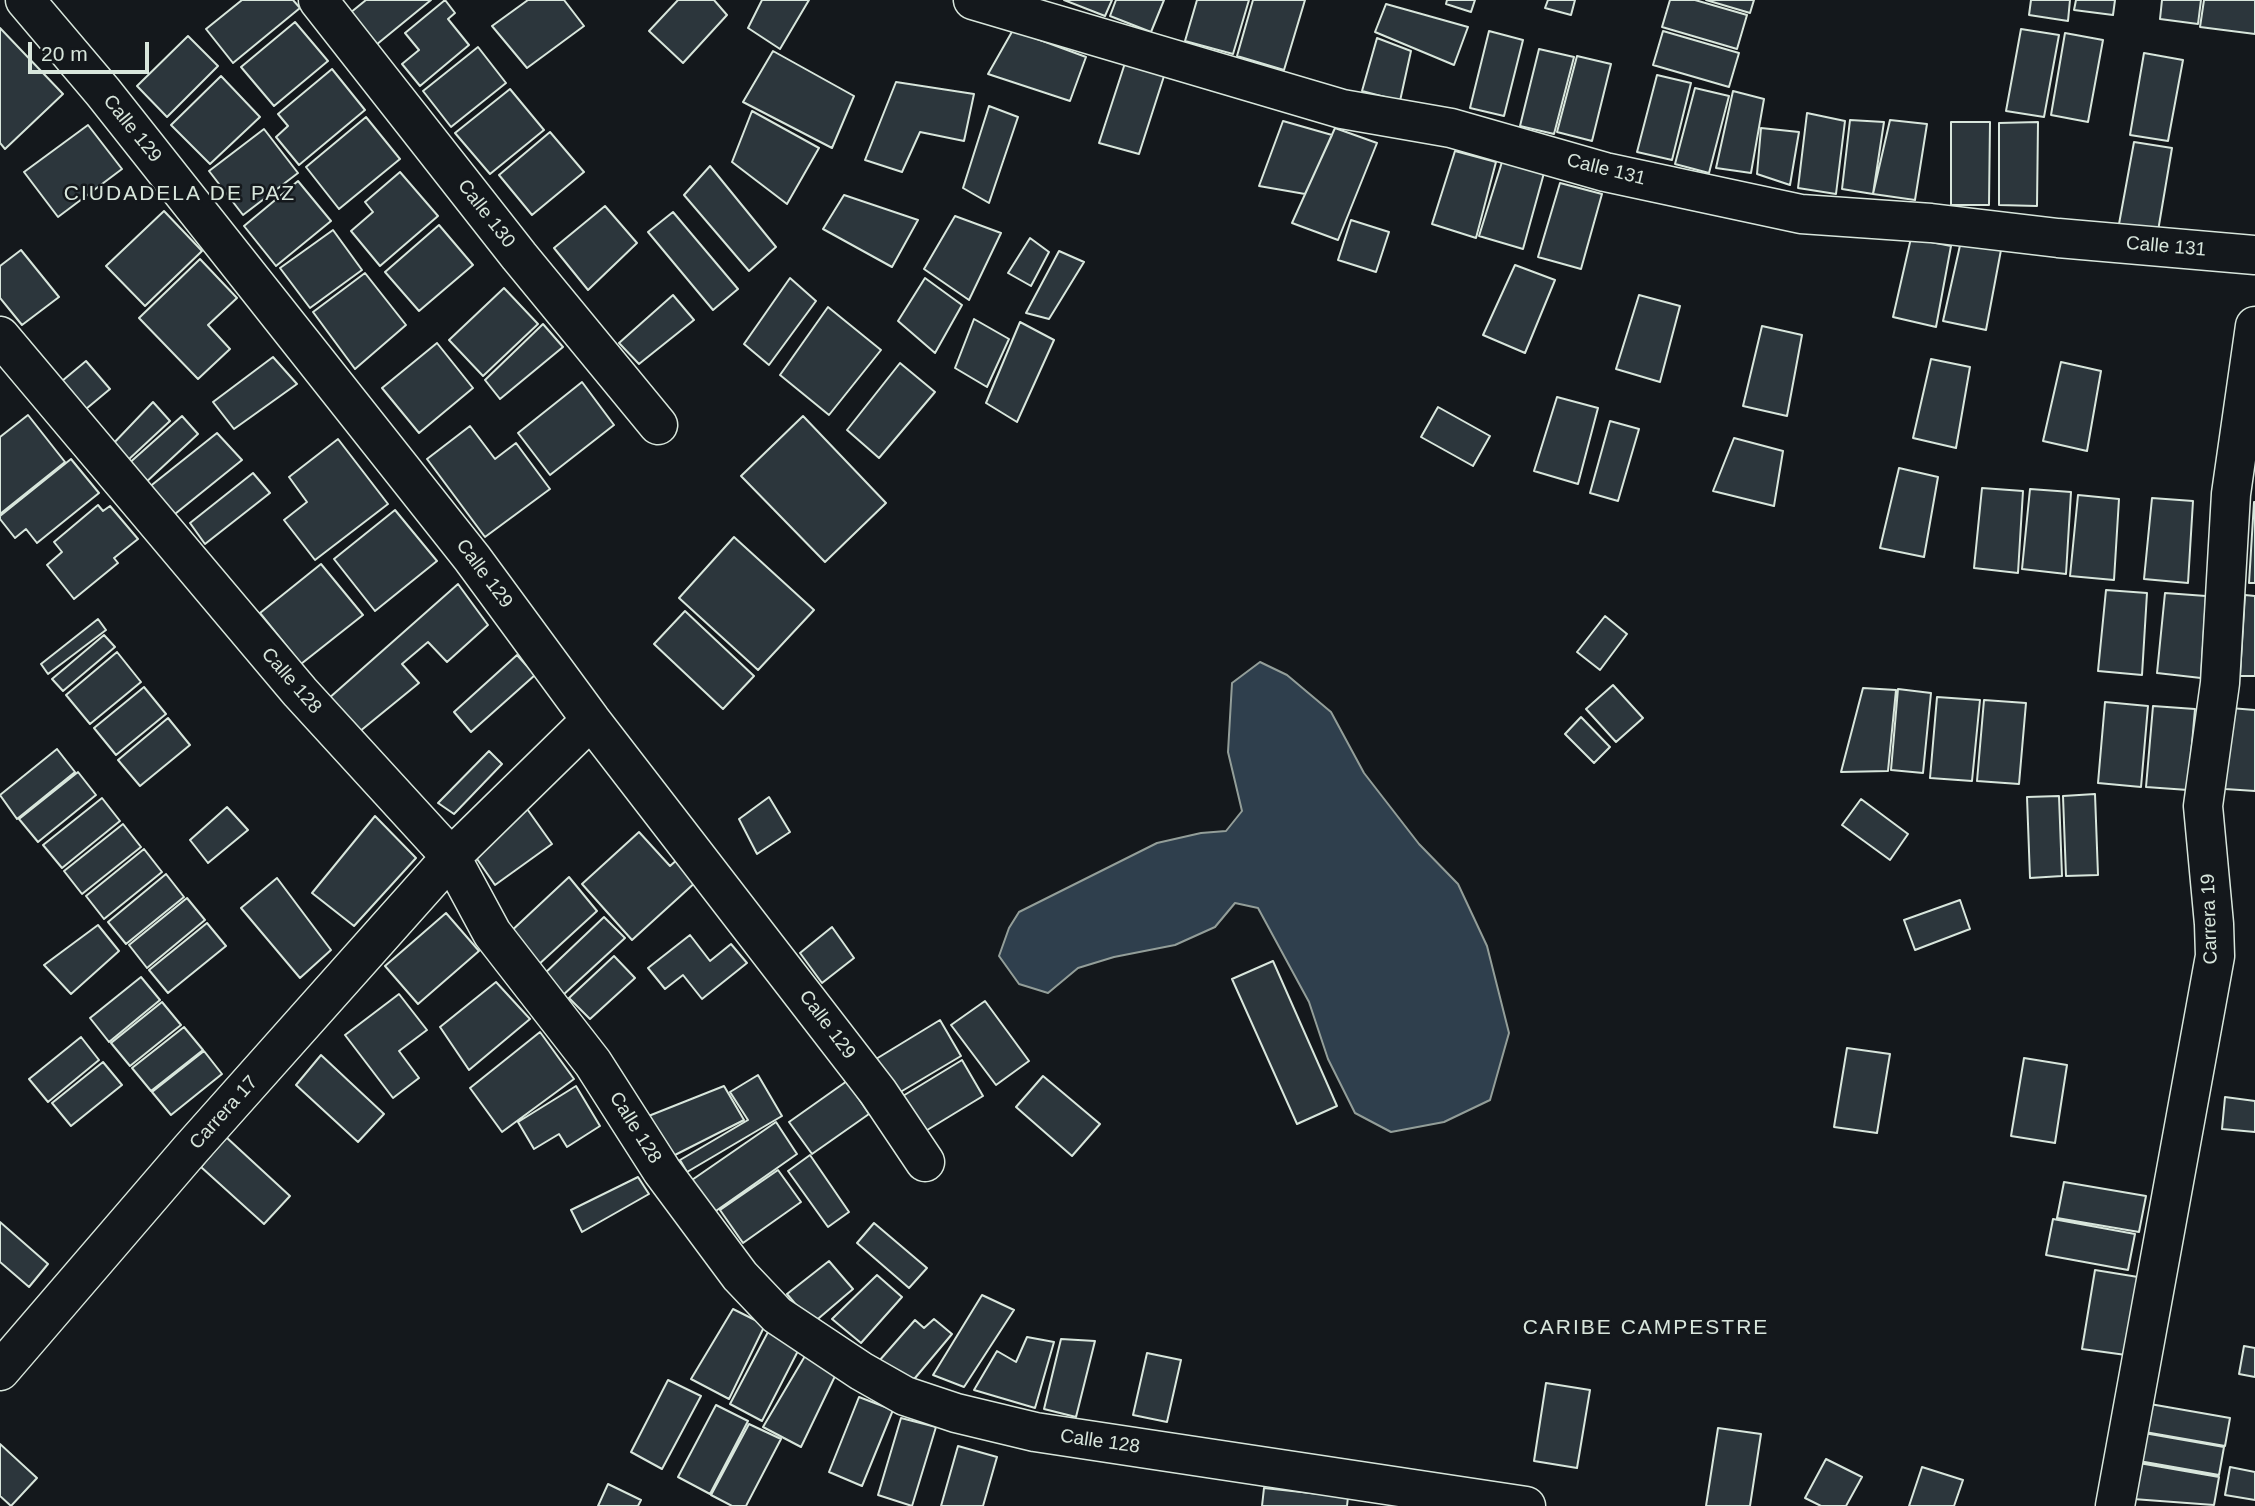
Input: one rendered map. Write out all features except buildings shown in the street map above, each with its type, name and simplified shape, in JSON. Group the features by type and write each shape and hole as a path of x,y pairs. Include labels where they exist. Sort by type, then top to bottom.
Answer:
{"street":[{"name":"Calle 129","path":"25,0 103,92 456,537 591,720 878,1092 925,1162"},
{"name":"Calle 130","path":"318,0 519,256 658,425"},
{"name":"Calle 131","path":"973,0 1342,109 1451,128 1605,172 1801,215 1931,223 2059,238 2255,255"},
{"name":"Carrera 19","path":"2115,1506 2215,956 2203,806 2220,683 2231,494 2255,326"},
{"name":"Calle 128","path":"0,336 300,692 451,857 492,933 593,1063 662,1171 740,1276 777,1315 861,1371 905,1396 956,1413 1035,1432 1526,1506"},
{"name":"Carrera 17","path":"0,1371 190,1150 451,857 591,720"}],"water":[{"path":"1260,662 1287,675 1331,712 1364,773 1419,844 1458,884 1487,946 1509,1033 1490,1100 1444,1122 1391,1132 1355,1113 1328,1059 1309,1002 1258,908 1235,903 1215,927 1175,945 1114,957 1078,968 1048,993 1019,984 999,956 1009,928 1019,912 1157,843 1201,833 1226,831 1242,811 1228,752 1232,683"}],"district":[{"name":"CIUDADELA DE PAZ","path":"180,194"},
{"name":"CARIBE CAMPESTRE","path":"1646,1328"}]}
